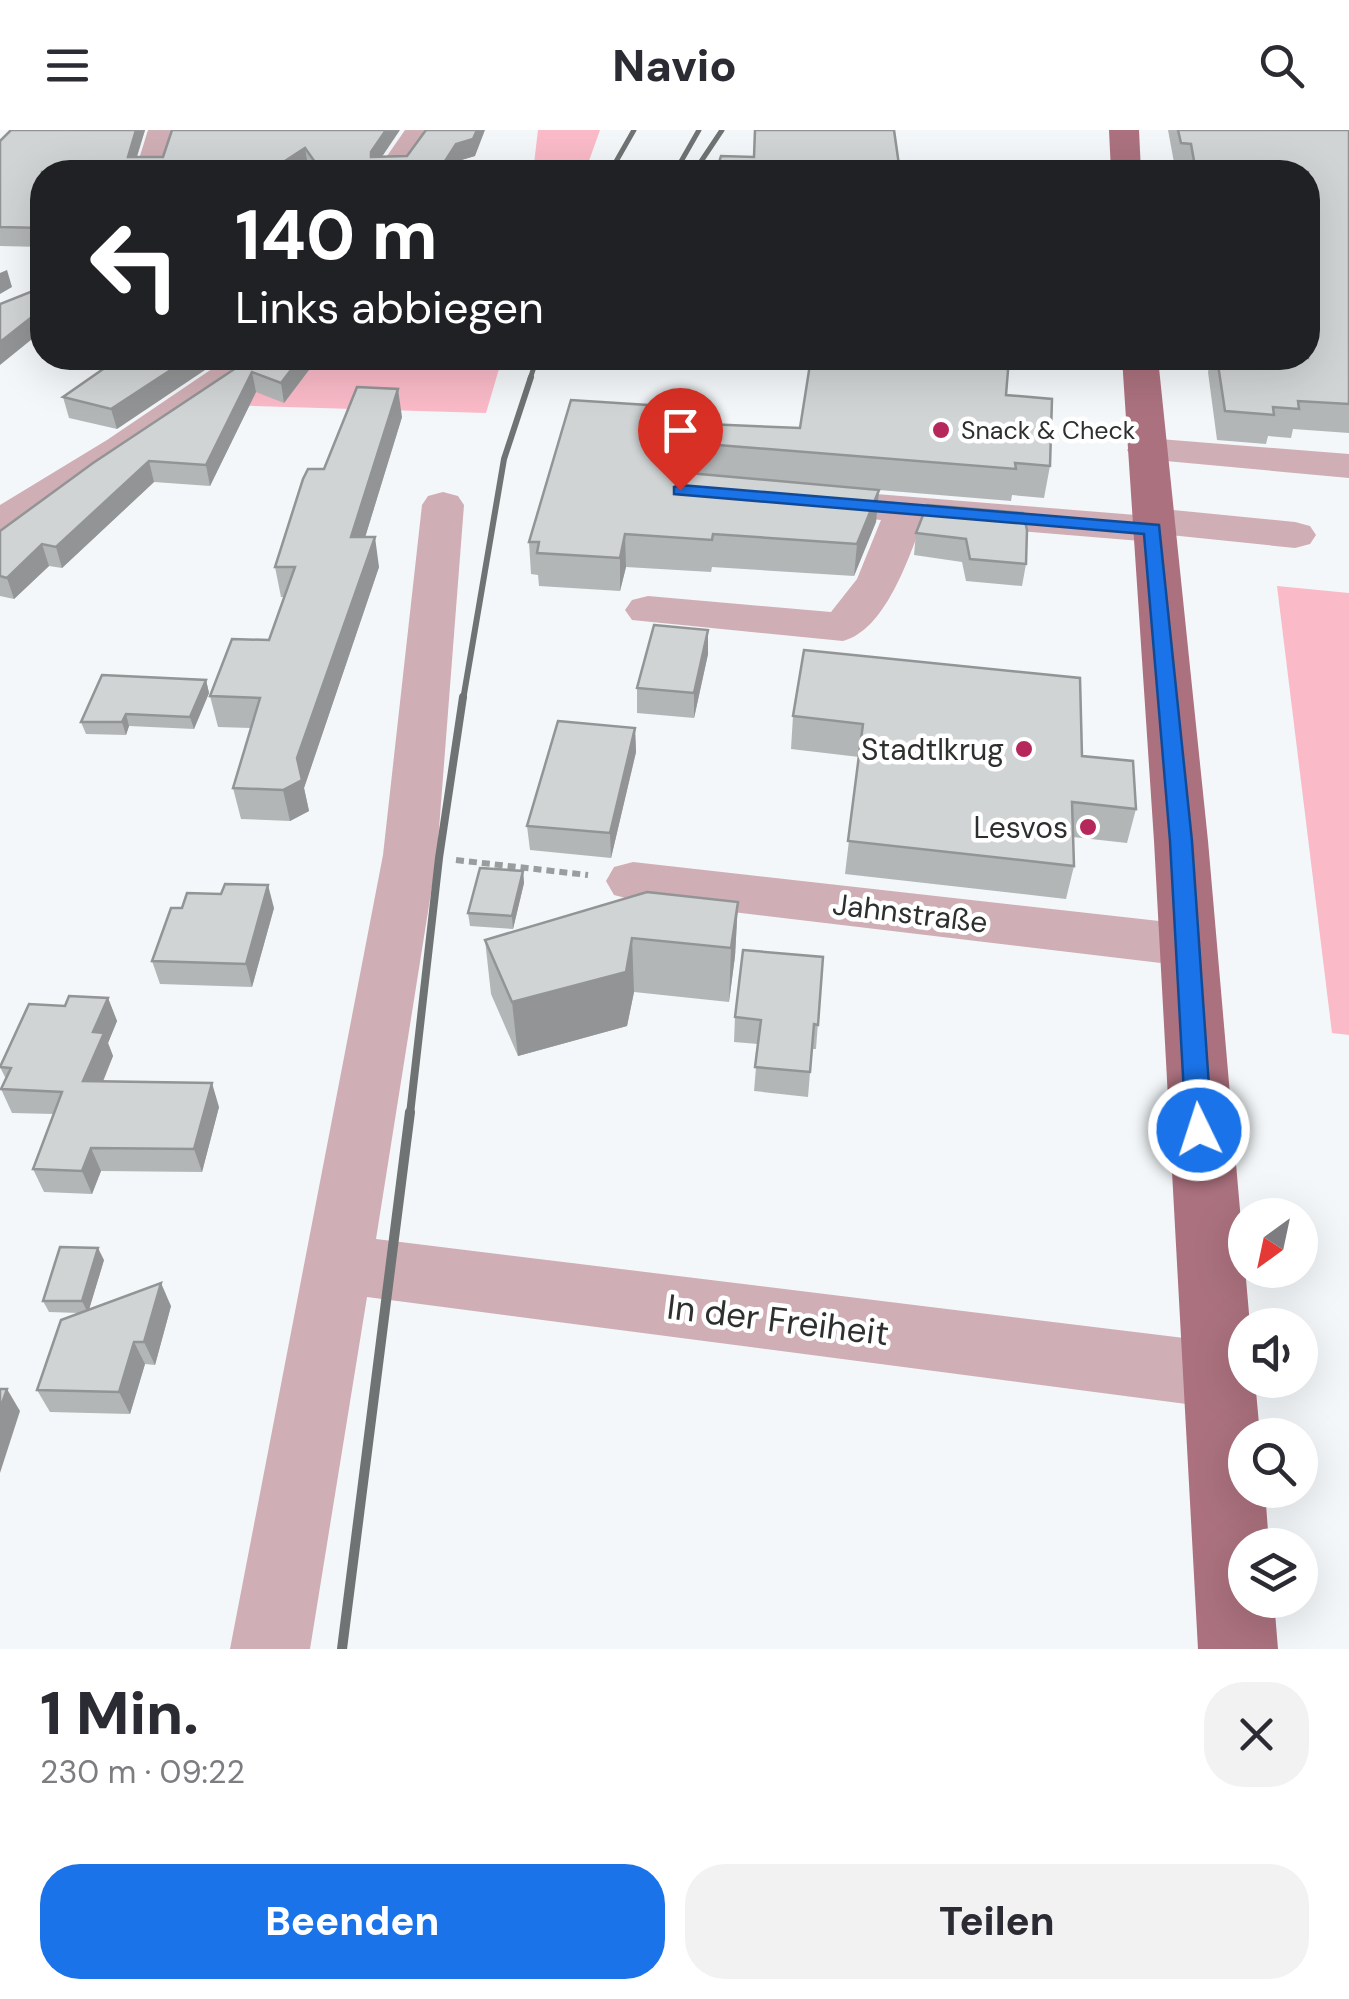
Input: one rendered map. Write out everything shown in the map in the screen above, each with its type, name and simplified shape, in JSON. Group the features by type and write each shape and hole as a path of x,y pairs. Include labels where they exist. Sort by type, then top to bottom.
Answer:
{"main road":[{"path":"1124,130 1125,160"},
{"path":"1141,370 1181,841 1238,1649"}],"street":[{"path":"154,160 163,130"},
{"path":"400,160 420,130"},
{"path":"0,524 234,370"},
{"path":"756,497 906,509 1150,495 1349,466"},
{"path":"1150,495 1294,515"},
{"path":"270,1649 410,855 443,504"},
{"path":"648,610 843,627 878,581 906,509"},
{"name":"Jahnstraße","path":"633,881 1186,945"},
{"name":"In der Freiheit","path":"339,1264 1217,1376"}],"path":[{"path":"410,855 633,881"}],"shaded area":[{"path":"538,130 600,130 589,160 534,160"},
{"path":"263,370 499,370 486,413 219,405"},
{"path":"1277,586 1349,593 1349,1035 1332,1033"}],"building":[{"path":"11,130 136,130 128,157 163,157 172,130 386,130 371,157 407,156 426,130 477,130 473,139 456,144 446,160 314,160 305,148 286,160 30,160 30,228 0,227 0,141"},
{"path":"755,130 894,130 898,160 720,160 721,156 754,157"},
{"path":"1178,130 1349,130 1349,404 1298,401 1299,409 1273,407 1274,415 1225,411 1219,370 1320,370 1320,160 1194,160 1191,144 1181,143"},
{"path":"30,292 30,318 0,342 0,304"},
{"path":"102,370 171,370 111,409 63,397"},
{"path":"233,370 291,370 281,383 252,372 206,465 149,461 56,547 42,544 7,578 0,576 0,531 93,463"},
{"path":"809,370 1008,370 1006,395 1052,399 1050,466 1015,463 1016,469 681,442 665,446 657,460 666,471 879,490 857,544 713,534 712,540 625,534 620,558 537,553 539,542 529,542 571,400 663,406 659,422 800,428"},
{"path":"357,387 398,389 351,537 375,537 297,758 302,780 283,790 233,788 260,698 210,696 232,639 269,640 295,567 275,567 303,479 308,469 324,469"},
{"path":"927,505 1023,513 1026,564 970,559 966,539 916,533"},
{"path":"654,625 708,630 694,693 637,688"},
{"path":"804,650 1080,678 1082,756 1133,761 1136,809 1072,802 1074,866 848,841 863,724 793,716"},
{"path":"102,675 206,680 190,717 126,714 122,722 81,722"},
{"path":"558,721 635,728 610,833 527,826"},
{"path":"480,868 523,871 512,916 468,913"},
{"path":"225,884 268,885 246,964 152,961 171,908 182,908 187,893 221,894"},
{"path":"647,892 738,902 731,948 632,938 626,972 512,1002 485,940"},
{"path":"743,950 823,957 810,1072 755,1067 761,1020 735,1017"},
{"path":"69,996 108,998 93,1032 104,1033 83,1081 212,1083 194,1149 91,1148 82,1171 33,1169 62,1092 1,1089 11,1068 0,1067 29,1004 65,1006"},
{"path":"60,1247 98,1248 82,1301 43,1301"},
{"path":"161,1283 144,1342 134,1342 119,1392 37,1390 61,1320"},
{"path":"0,1389 7,1389 0,1409"}],"railway":[{"path":"617,160 634,130"},
{"path":"682,160 699,130"},
{"path":"702,160 722,130"},
{"path":"530,379 533,370"},
{"path":"463,700 504,459 531,377"},
{"path":"410,1114 439,858 463,697"},
{"path":"342,1649 410,1112"}],"place":[{"name":"Snack & Check","path":"941,430"},
{"name":"Stadtlkrug","path":"1024,749"},
{"name":"Lesvos","path":"1088,827"}],"route":[{"path":"680,490 1153,529 1181,841 1199,1130"}]}
